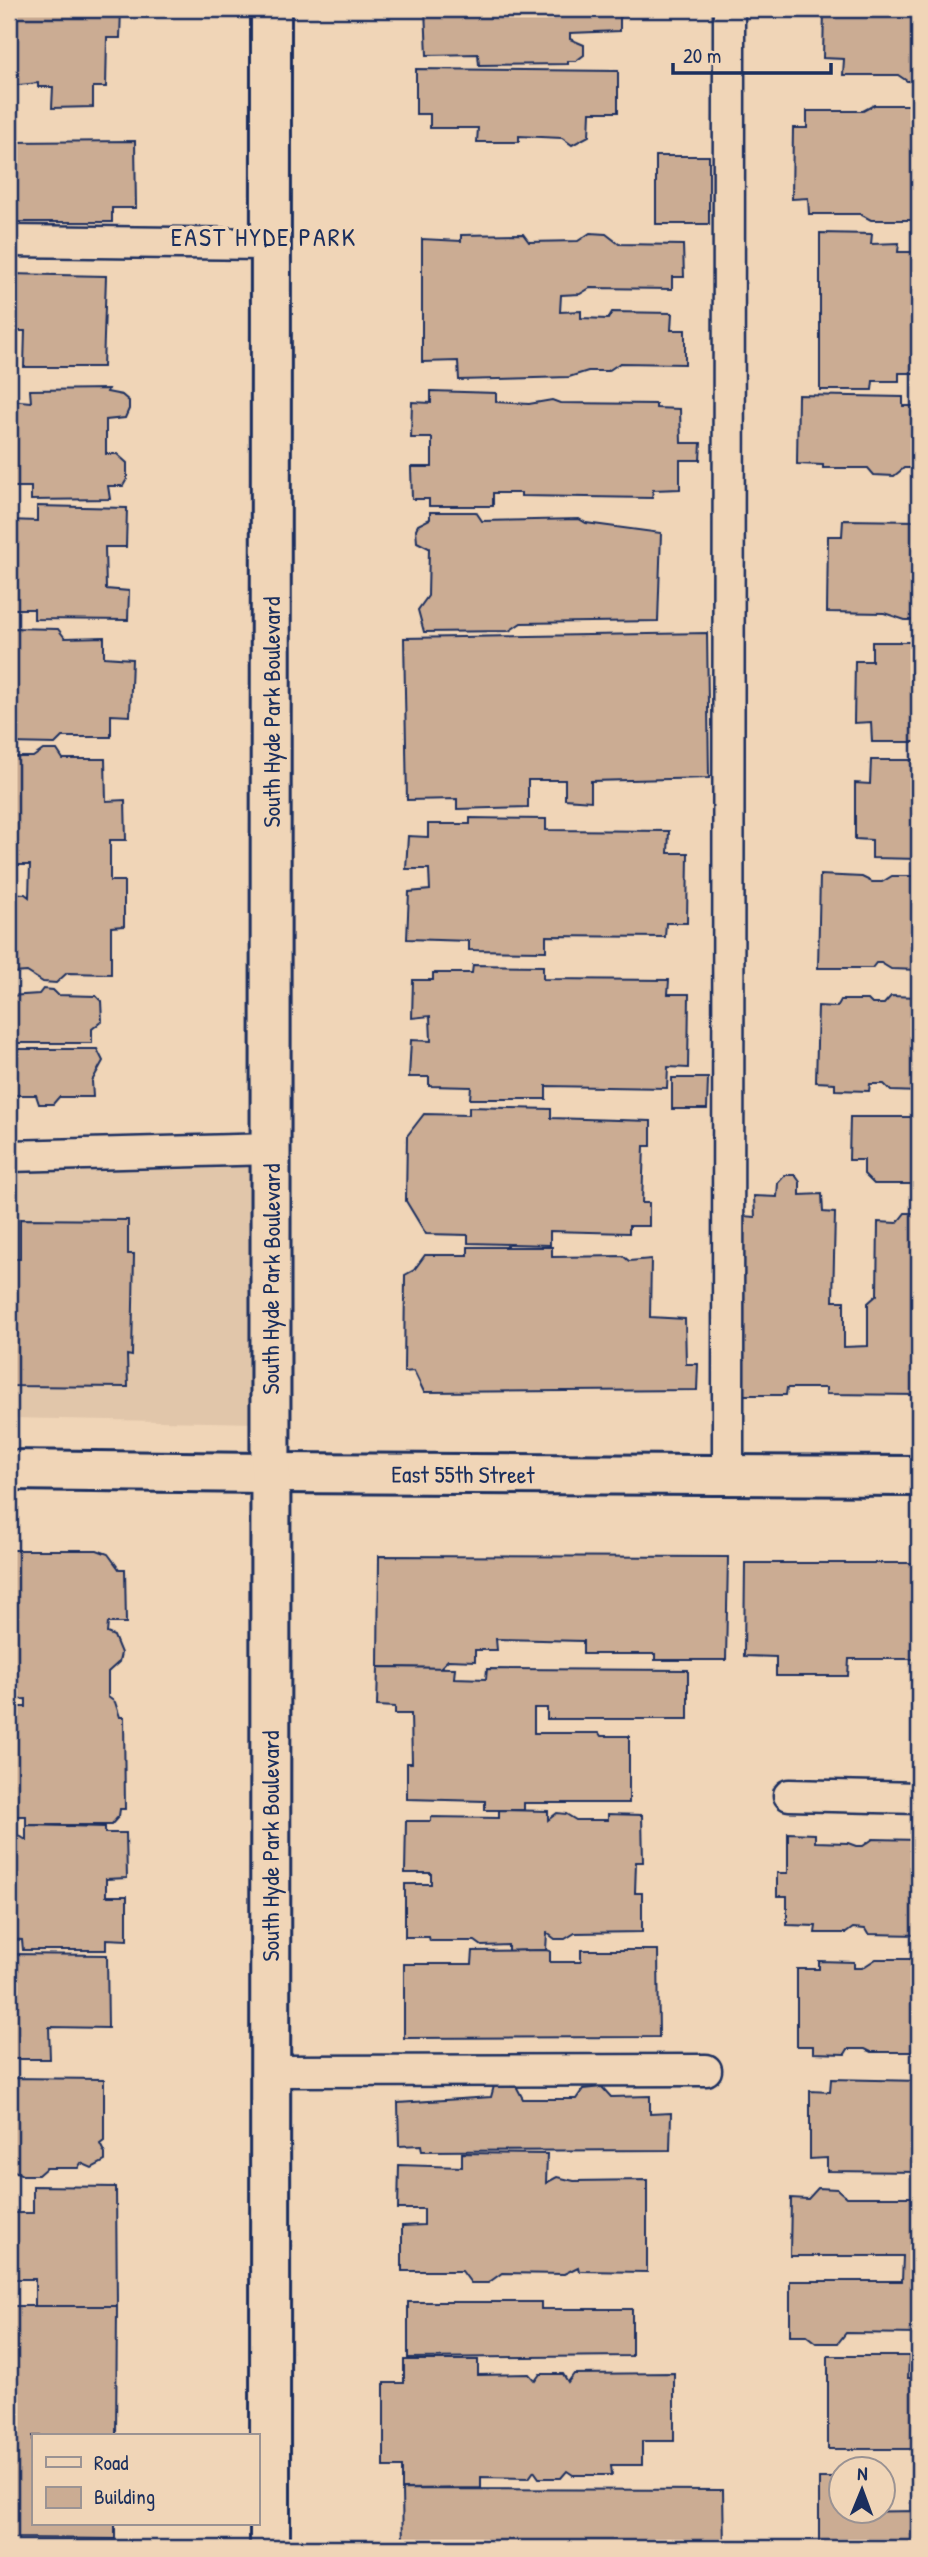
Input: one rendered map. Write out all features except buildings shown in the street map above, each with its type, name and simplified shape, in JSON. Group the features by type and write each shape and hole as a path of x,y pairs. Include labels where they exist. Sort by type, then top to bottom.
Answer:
{"street":[{"name":"South Hyde Park Boulevard","path":"270,2548 271,9"},
{"name":"East 55th Street","path":"9,1470 919,1476"}],"lane":[{"path":"728,1475 729,9"},
{"path":"9,241 271,244"},
{"path":"9,1156 271,1149"},
{"path":"789,1795 919,1798"},
{"path":"270,2071 706,2070"}],"shaded area":[{"path":"256,1155 259,1423 9,1418 9,1156"}],"district":[{"name":"EAST HYDE PARK","path":"264,236"}]}
